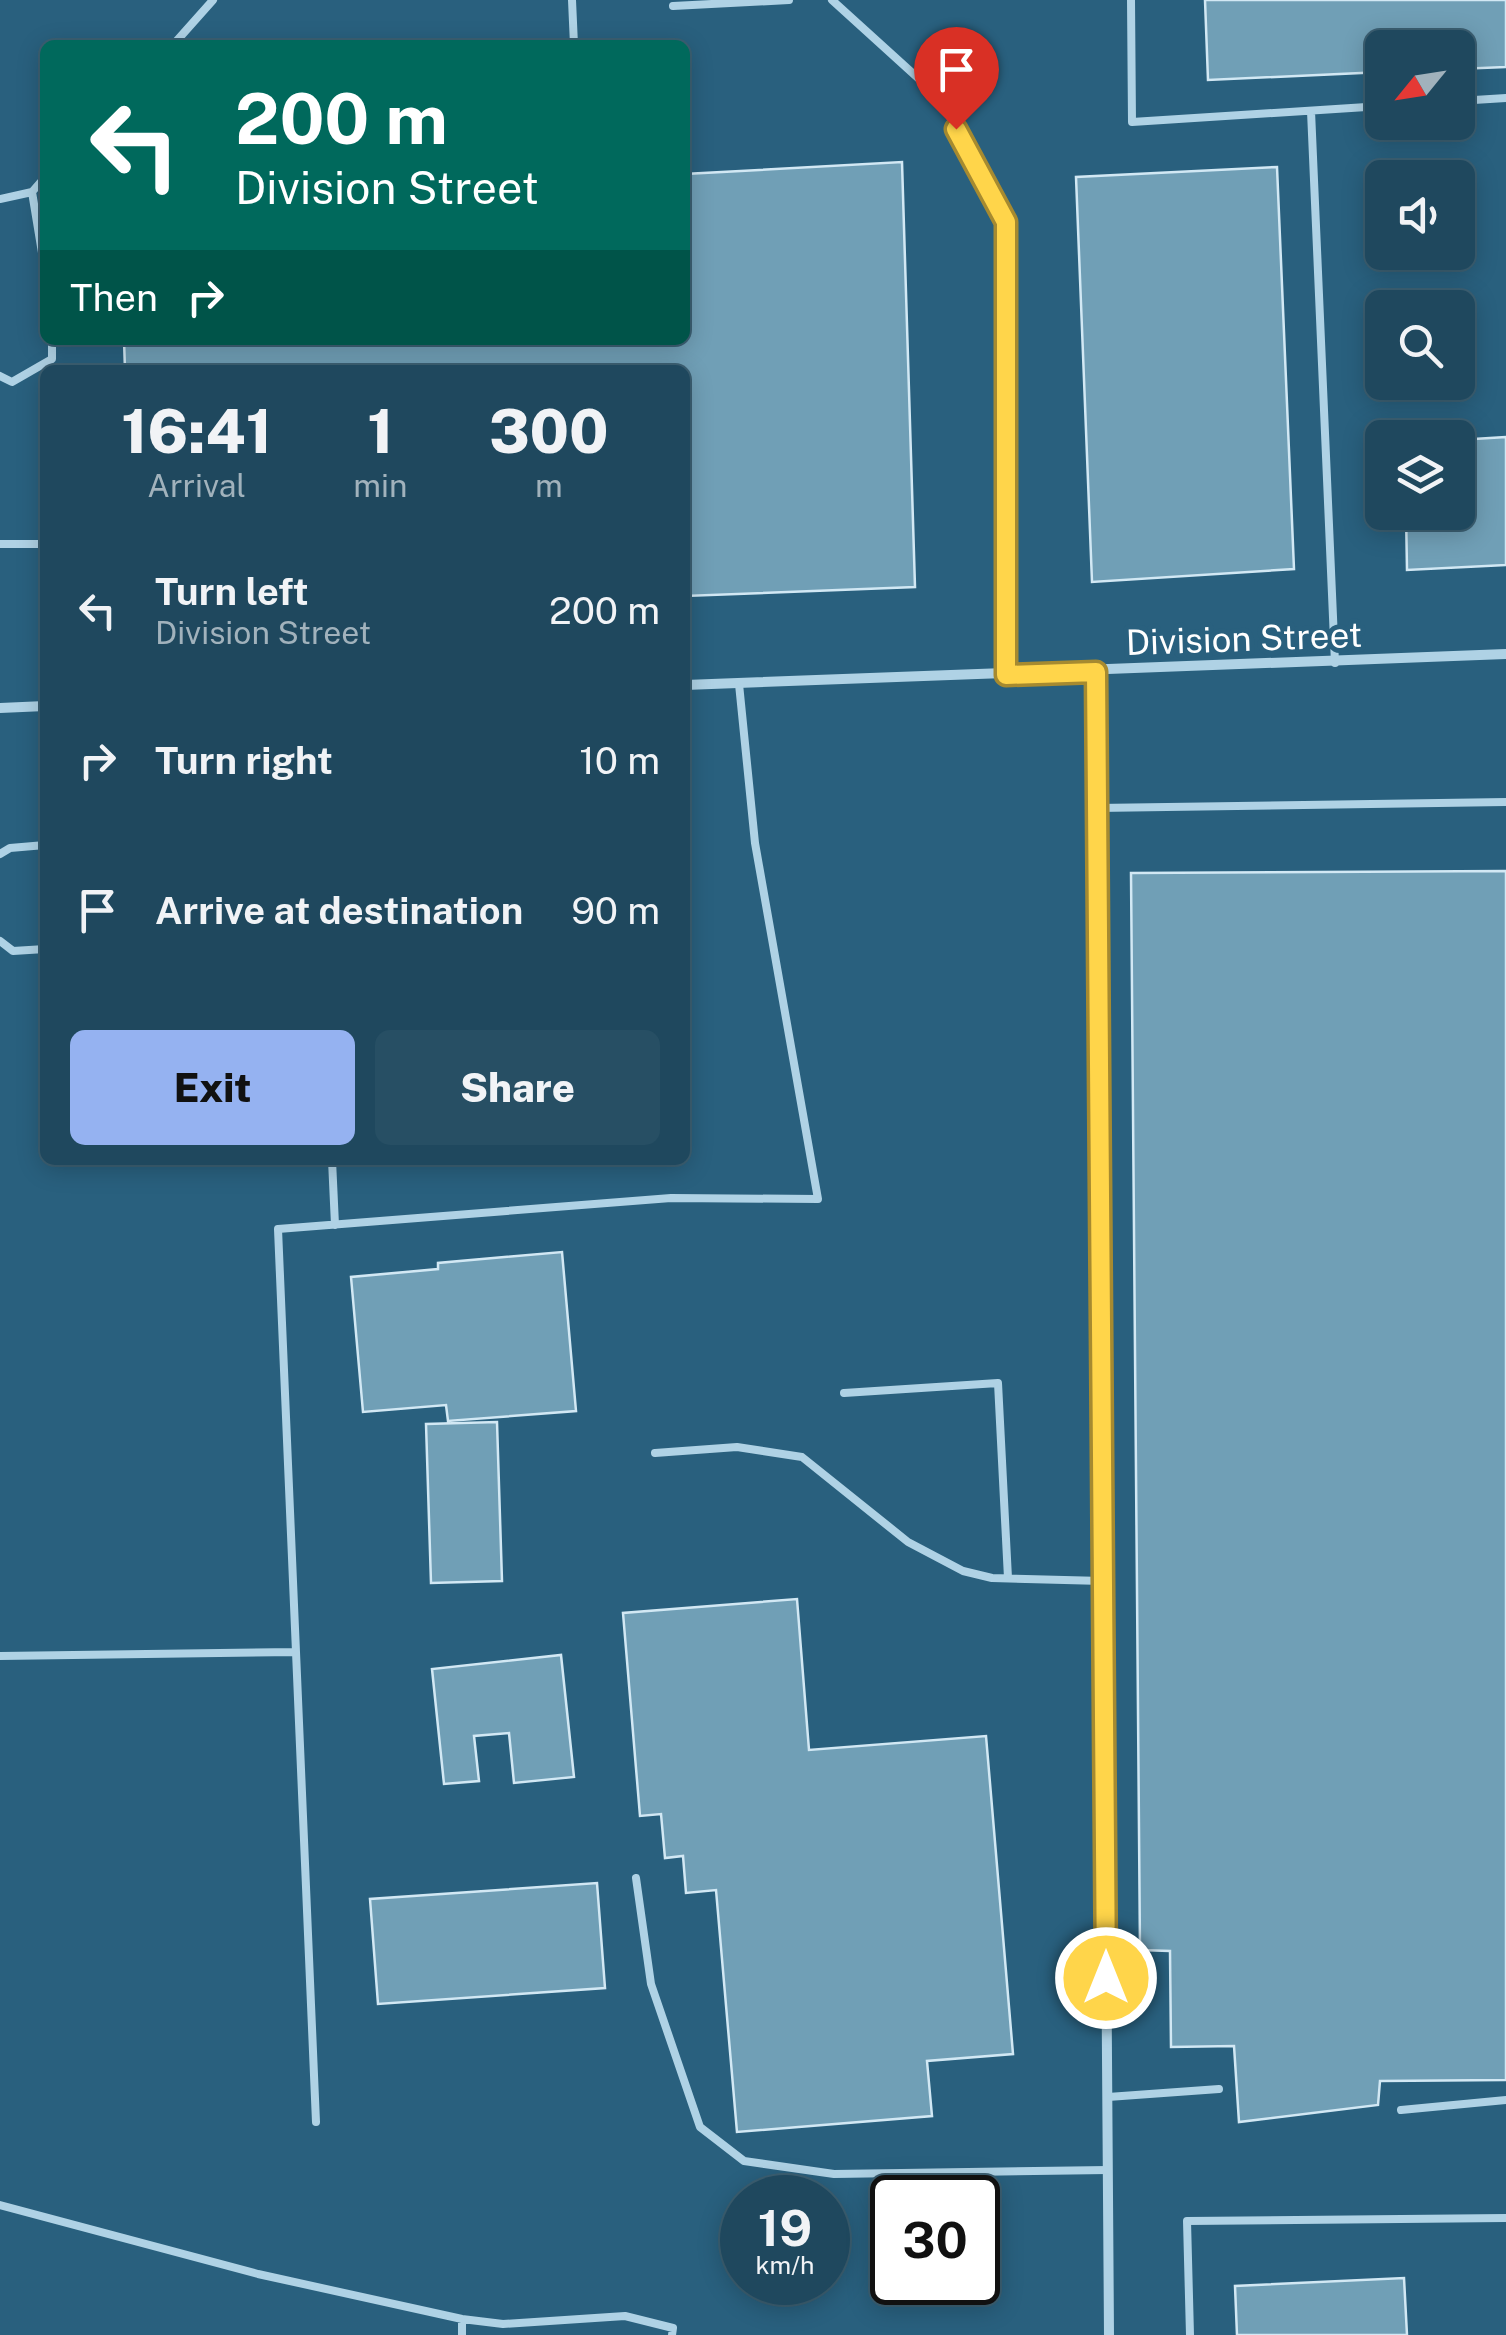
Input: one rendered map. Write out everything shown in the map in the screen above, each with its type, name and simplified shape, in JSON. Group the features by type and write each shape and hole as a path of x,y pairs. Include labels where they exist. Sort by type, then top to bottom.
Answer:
{"street":[{"name":"Division Street","path":"690,686 1506,654"},
{"path":"1096,672 1110,2335"},
{"path":"0,708 40,706"}],"lane":[{"path":"176,40 212,0"},
{"path":"572,0 574,40"},
{"path":"673,6 790,0"},
{"path":"832,0 940,98 1006,222 1006,675"},
{"path":"1130,0 1132,122 1365,107"},
{"path":"1475,100 1506,98"},
{"path":"1311,110 1334,663"},
{"path":"0,199 32,192 40,183"},
{"path":"32,192 40,240"},
{"path":"52,345 52,365"},
{"path":"43,365 52,360"},
{"path":"0,376 12,382 40,367"},
{"path":"0,544 40,544"},
{"path":"316,2122 278,1229 671,1198 818,1199 755,844 739,684"},
{"path":"1098,808 1506,802"},
{"path":"0,854 10,848 40,846"},
{"path":"0,941 13,951 40,949"},
{"path":"332,1165 335,1225"},
{"path":"844,1393 998,1384 1008,1578"},
{"path":"655,1453 737,1448 774,1450 802,1457 908,1542 963,1570 992,1578 1104,1580"},
{"path":"0,1656 296,1652"},
{"path":"636,1878 651,1984 700,2127 744,2161 834,2174 1108,2170"},
{"path":"1108,2097 1219,2089"},
{"path":"1401,2110 1506,2100"},
{"path":"0,2206 258,2274 462,2319 503,2324 625,2316 672,2328 672,2335"},
{"path":"1190,2335 1187,2220 1506,2218"},
{"path":"462,2319 462,2335"}],"building":[{"path":"1205,0 1506,0 1506,67 1475,68 1475,30 1365,30 1365,73 1208,80"},
{"path":"902,162 915,587 690,596 690,365 125,365 124,345 690,345 690,174"},
{"path":"1277,167 1294,569 1092,582 1076,177"},
{"path":"1506,437 1506,565 1407,570 1406,530 1475,530 1475,439"},
{"path":"1506,871 1506,2080 1380,2081 1378,2105 1239,2122 1234,2046 1171,2047 1170,1951 1140,1950 1131,873"},
{"path":"562,1252 576,1411 448,1421 446,1405 363,1412 351,1277 438,1269 438,1263"},
{"path":"497,1422 502,1581 431,1583 426,1424"},
{"path":"797,1599 809,1750 986,1736 1013,2054 927,2061 932,2116 737,2132 716,1890 686,1893 683,1856 665,1858 661,1814 640,1816 623,1613"},
{"path":"561,1655 574,1777 514,1783 509,1733 474,1736 479,1781 444,1784 432,1669"},
{"path":"597,1883 605,1988 378,2004 370,1899"},
{"path":"1404,2278 1407,2335 1237,2335 1235,2286"}],"route":[{"path":"956,129 1006,222 1006,675 1096,672 1106,1978"}]}
